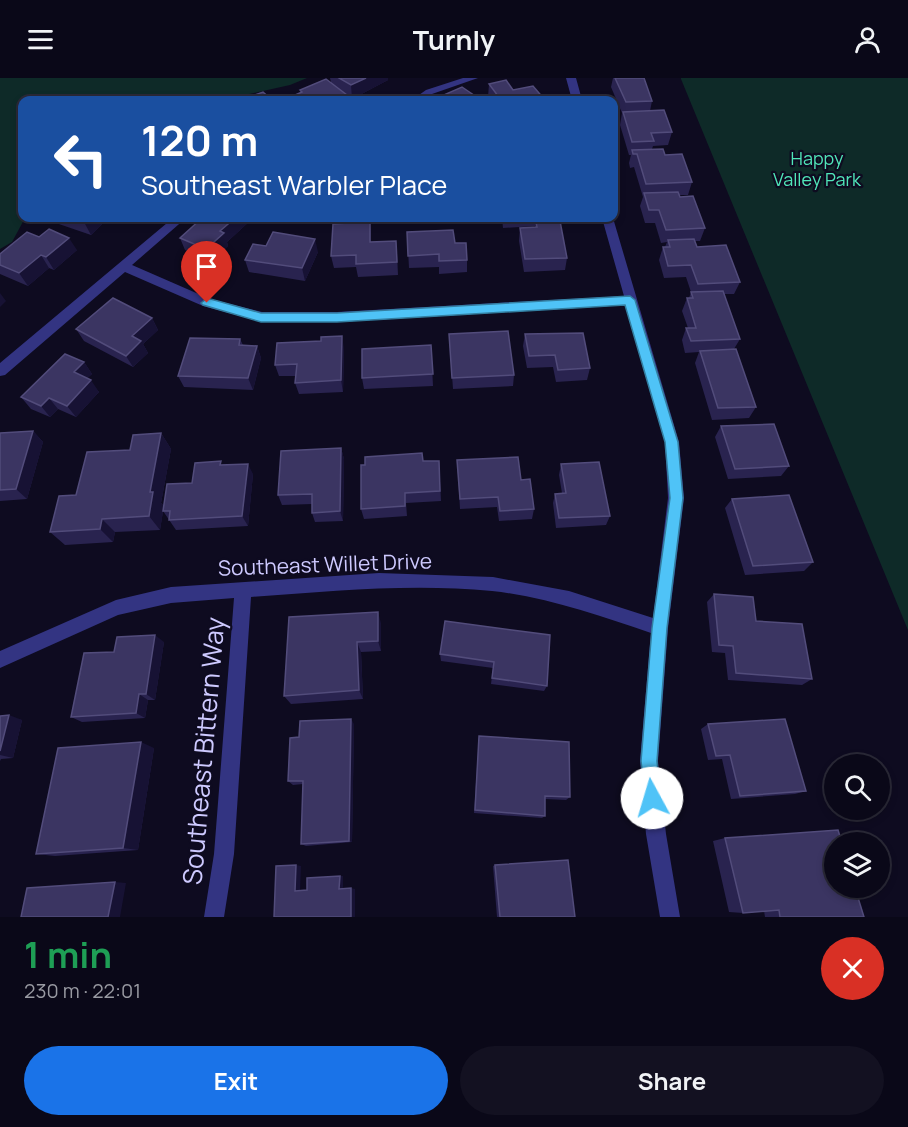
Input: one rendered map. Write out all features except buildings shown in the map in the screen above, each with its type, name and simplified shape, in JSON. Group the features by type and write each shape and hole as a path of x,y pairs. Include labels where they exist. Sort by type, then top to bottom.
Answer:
{"street":[{"path":"423,96 472,78"},
{"path":"571,78 576,96"},
{"path":"0,371 175,222"},
{"path":"609,222 673,453 676,498 660,628 649,761 656,834 670,917"},
{"path":"123,266 207,303 261,317 337,317 630,300"},
{"name":"Southeast Willet Drive","path":"0,660 116,608 171,595 379,580 493,584 568,599 660,628"},
{"name":"Southeast Bittern Way","path":"214,917 224,854 243,589"}],"green space":[{"path":"0,78 307,78 290,85 240,96 18,96 18,222 23,222 12,242 0,249"},
{"name":"Happy Valley Park","path":"908,78 908,630 681,79"}],"route":[{"path":"207,303 261,317 337,317 630,300 672,442 676,498 652,717 649,761 652,798"}]}
